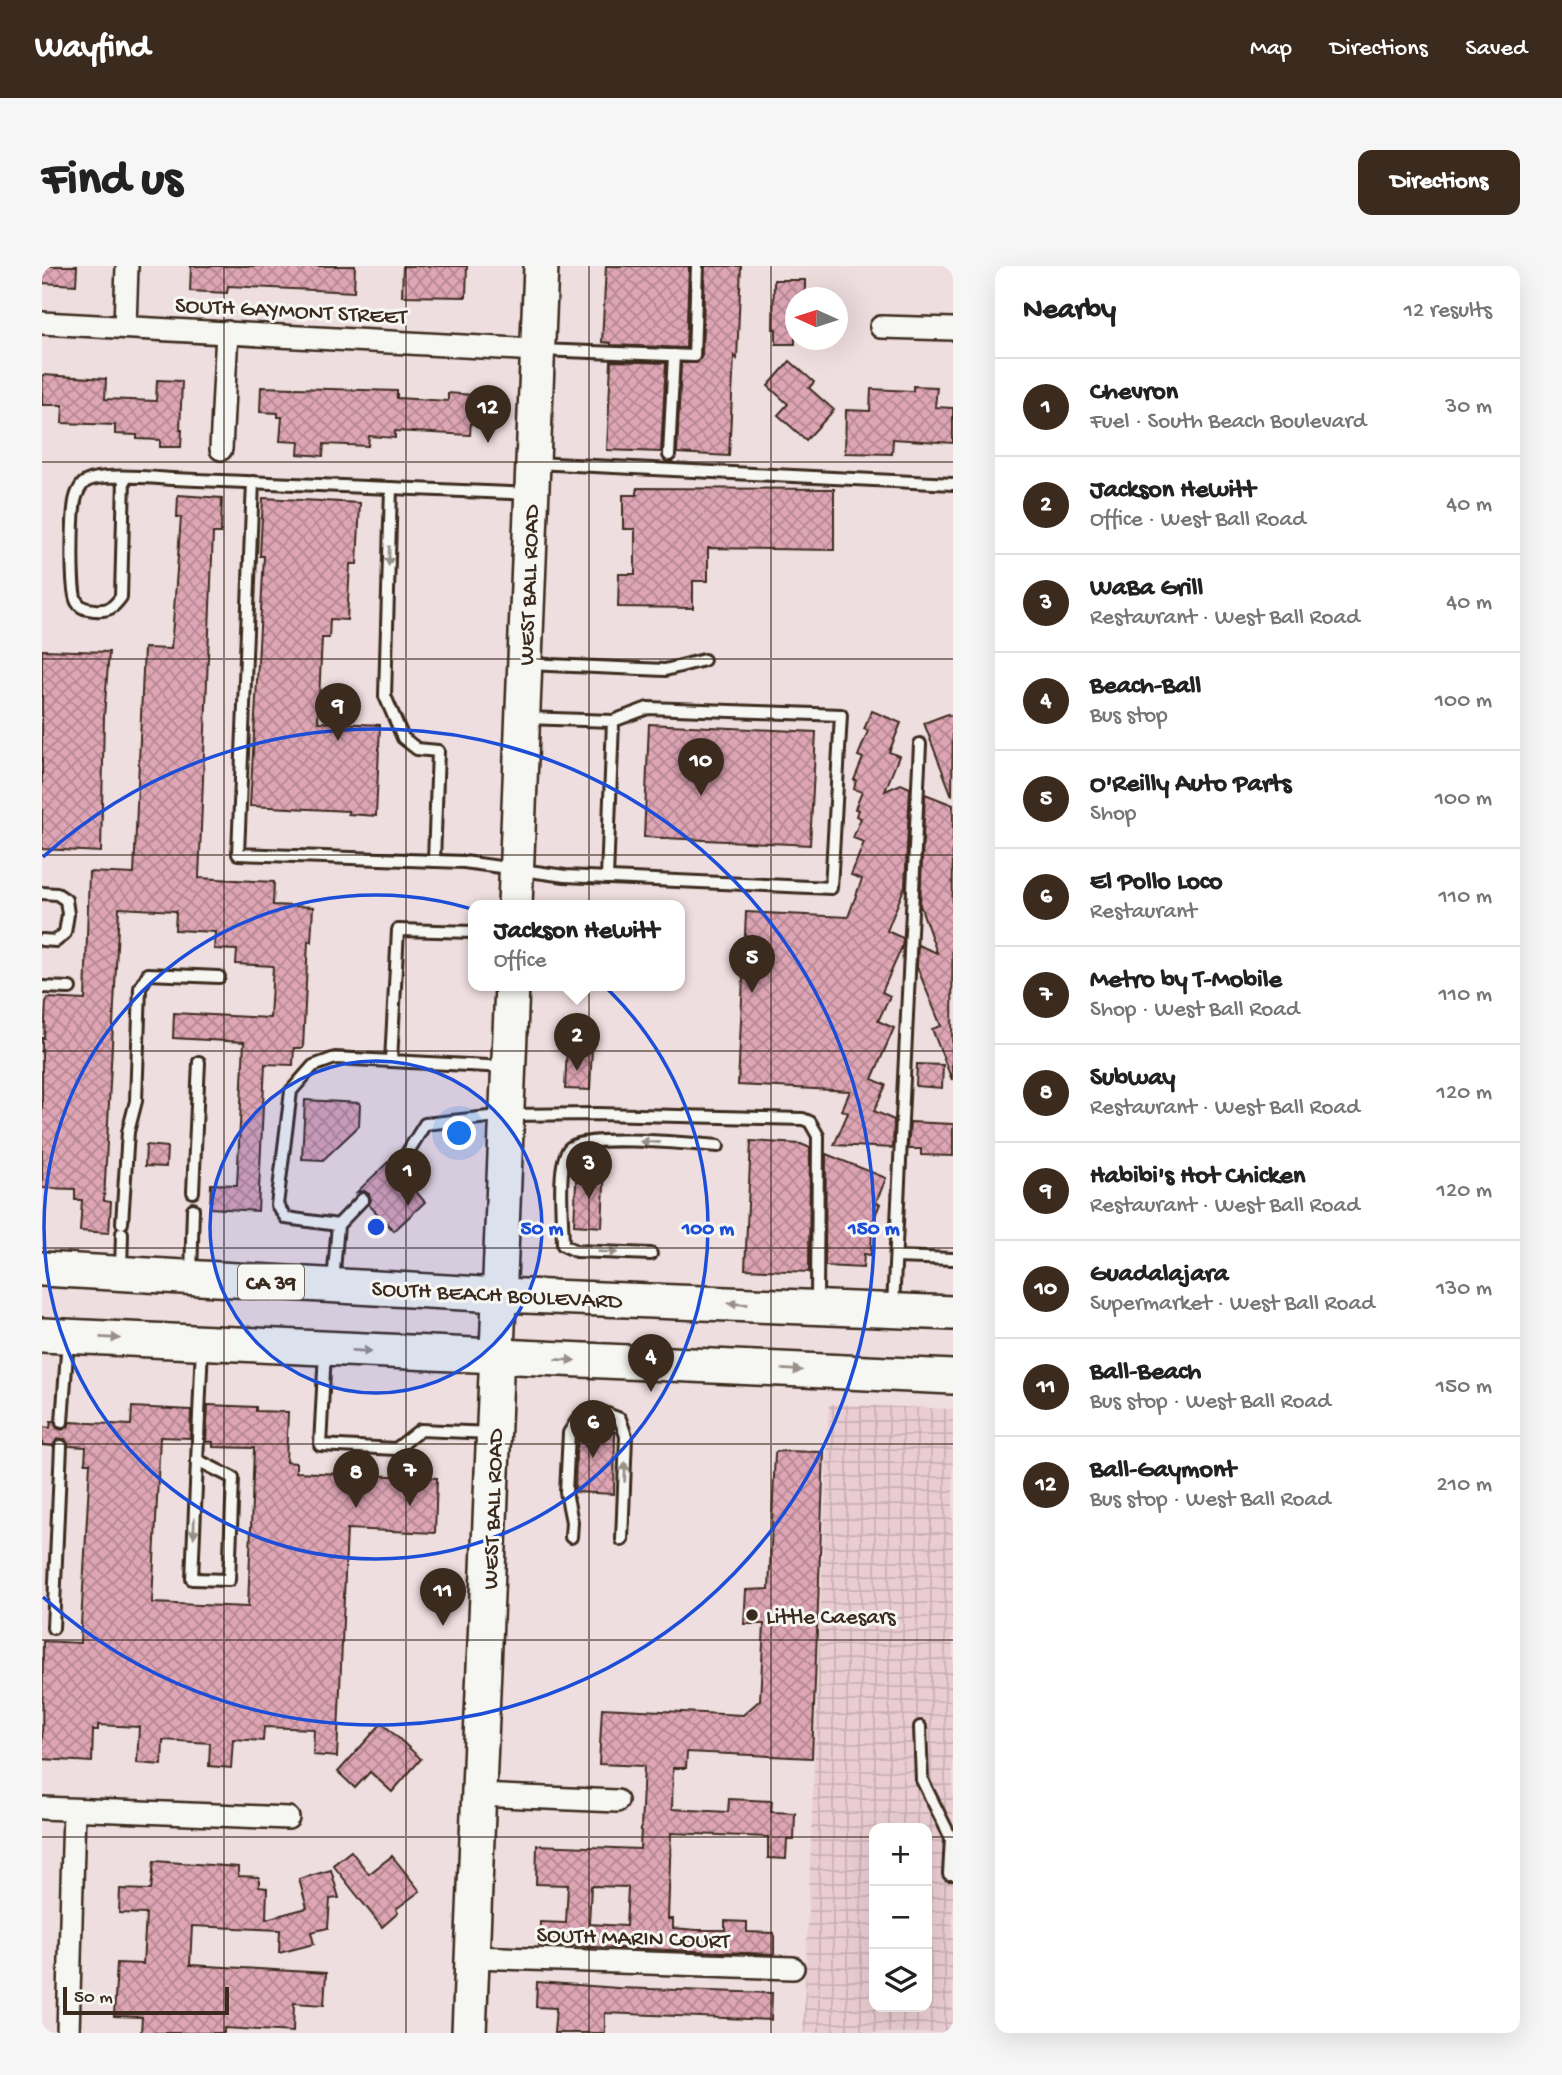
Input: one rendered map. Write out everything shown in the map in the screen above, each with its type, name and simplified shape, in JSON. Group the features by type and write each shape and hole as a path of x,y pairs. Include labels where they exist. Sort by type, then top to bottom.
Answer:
{"main road":[{"name":"WEST BALL ROAD","path":"515,900 541,266"},
{"name":"WEST BALL ROAD","path":"469,2033 512,991"},
{"name":"SOUTH BEACH BOULEVARD","path":"42,1269 499,1295 953,1312"},
{"path":"55,1335 953,1377"}],"street":[{"path":"125,326 127,266"},
{"name":"SOUTH GAYMONT STREET","path":"42,323 537,350"},
{"path":"881,327 953,329"},
{"path":"221,449 227,332"},
{"path":"479,1794 617,1801"},
{"path":"42,1808 288,1818"},
{"path":"68,2033 74,1810"},
{"name":"SOUTH MARIN COURT","path":"472,1957 793,1968"}],"lane":[{"path":"537,350 694,356 697,266"},
{"path":"669,455 674,355"},
{"path":"124,478 121,597 114,607 106,611 85,609 76,601 72,586 75,498 84,483 96,478 124,478 253,482 391,488 532,479 953,484"},
{"path":"253,482 239,854 464,862 516,870 607,878 831,888 841,715 648,708 613,721 522,717"},
{"path":"391,488 385,696 403,738 417,749 438,751 435,861"},
{"path":"524,664 665,670 704,660"},
{"path":"607,878 613,721"},
{"path":"893,1310 920,744"},
{"path":"42,894 57,894 66,900 68,914 65,933 56,941 42,940"},
{"path":"391,1061 398,930 468,932"},
{"path":"121,1273 128,1132 136,1101 140,988 148,974 219,977"},
{"path":"42,987 70,988"},
{"path":"338,1225 286,1218 277,1206 290,1091 313,1066 335,1058 508,1067"},
{"path":"193,1192 199,1062"},
{"path":"396,1171 425,1124 507,1115 707,1115 803,1119 810,1122 818,1136 817,1307"},
{"path":"651,1254 576,1251 563,1245 562,1166 569,1148 580,1142 606,1140 718,1146"},
{"path":"333,1285 338,1225 363,1199"},
{"path":"191,1277 193,1209"},
{"path":"896,1257 953,1259"},
{"path":"55,1335 62,1422"},
{"path":"197,1460 233,1478 229,1580 192,1579 197,1460 202,1343"},
{"path":"325,1349 320,1446 396,1448 421,1430 494,1433"},
{"path":"571,1537 572,1522 566,1492 569,1433 580,1416 602,1412 620,1419 626,1436 622,1540"},
{"path":"53,1628 61,1446"},
{"path":"920,1727 922,1780 951,1838 950,1874 953,1874"}],"shaded area":[{"path":"829,1404 953,1409 953,2033 803,2033"}],"building":[{"path":"42,266 77,266 76,285 42,283"},
{"path":"191,266 355,266 354,292 228,286 227,293 190,291"},
{"path":"403,266 467,266 466,297 402,296"},
{"path":"606,266 689,266 686,348 611,345 602,342"},
{"path":"705,266 741,266 729,456 677,453 681,363 697,363 702,356"},
{"path":"774,280 805,280 805,287 785,287 785,344 776,344 776,329 773,329"},
{"path":"611,361 666,363 661,452 607,450"},
{"path":"790,361 814,382 809,388 834,410 806,440 778,415 788,404 768,386"},
{"path":"43,375 106,379 105,399 156,401 157,380 182,381 181,447 160,447 160,440 115,434 115,425 62,423 63,405 42,405"},
{"path":"913,386 937,387 935,407 953,408 953,443 893,439 892,454 845,453 846,410 870,411 871,389 913,391"},
{"path":"261,387 397,391 397,398 448,401 448,393 473,395 470,435 395,431 395,438 369,436 368,446 324,444 323,456 298,454 299,442 280,441 282,417 278,417 278,413 260,412"},
{"path":"637,488 834,489 834,550 708,548 708,581 693,581 693,608 618,607 619,574 635,574 635,529 623,529 623,495 637,495"},
{"path":"178,495 222,498 221,533 213,533 199,878 274,882 273,905 313,907 311,942 308,941 303,1048 294,1048 293,1065 265,1064 258,1211 210,1208 211,1184 237,1185 244,1042 173,1038 174,1013 270,1018 273,966 236,964 237,950 214,949 215,932 175,930 176,911 119,908 104,1201 111,1202 109,1233 80,1231 82,1200 75,1200 75,1189 42,1188 42,1038 46,1002 48,998 85,1000 89,872 134,874 144,648 171,649 181,517 177,517"},
{"path":"263,498 360,503 357,564 350,564 347,620 330,619 329,638 322,638 318,719 319,722 380,725 376,816 348,814 348,811 250,806 264,556 260,556"},
{"path":"42,650 109,652 104,717 101,852 42,849"},
{"path":"872,711 901,723 889,752 899,756 885,791 901,784 910,788 905,886 887,931 903,938 902,947 882,992 890,996 878,1021 894,1028 872,1079 886,1085 874,1111 894,1120 893,1148 834,1145 848,1113 842,1110 850,1091 738,1085 746,912 848,917 862,879 851,875 864,842 853,838 861,818 856,816 858,810 855,809 862,792 854,789 854,780 863,758 858,756 868,731 864,729"},
{"path":"953,714 952,796 924,723"},
{"path":"649,724 816,732 810,845 644,837"},
{"path":"925,794 953,805 952,1080 932,1029 941,1026 917,967 918,945 937,953 920,905"},
{"path":"567,1046 592,1047 590,1090 565,1089"},
{"path":"917,1064 943,1065 942,1088 916,1086"},
{"path":"305,1100 360,1103 359,1126 323,1160 302,1159"},
{"path":"910,1122 953,1124 953,1156 921,1155 921,1149 908,1149"},
{"path":"751,1141 801,1144 810,1148 809,1272 745,1269"},
{"path":"146,1145 167,1147 166,1167 145,1166"},
{"path":"826,1154 886,1178 876,1203 880,1204 872,1223 871,1255 864,1254 863,1268 825,1266"},
{"path":"388,1162 391,1165 389,1175 395,1179 402,1176 425,1202 394,1231 369,1205 369,1194 364,1191 357,1192"},
{"path":"577,1163 605,1164 602,1227 574,1225"},
{"path":"208,1405 256,1407 256,1411 288,1412 286,1462 296,1463 296,1472 437,1478 435,1533 347,1529 337,1757 313,1755 314,1729 264,1727 263,1741 233,1739 231,1768 209,1766 210,1743 163,1740 162,1765 137,1763 139,1727 98,1725 98,1730 93,1730 92,1762 42,1759 43,1641 80,1643 90,1463 85,1463 86,1447 69,1446 65,1439 57,1439 53,1446 42,1445 42,1427 50,1428 51,1421 62,1430 68,1427 70,1422 131,1425 132,1407 191,1410 190,1438 160,1437 152,1603 248,1607 254,1448 213,1447 213,1442 206,1442"},
{"path":"580,1431 615,1432 614,1494 575,1492 576,1452"},
{"path":"824,1452 812,1758 687,1752 686,1768 673,1768 672,1809 728,1812 729,1799 772,1801 771,1812 795,1813 794,1840 787,1840 786,1859 768,1858 768,1837 671,1833 668,1919 673,1919 673,1928 697,1930 725,1930 725,1921 747,1922 747,1932 774,1933 774,1954 539,1945 540,1922 566,1923 568,1885 536,1884 537,1845 640,1849 644,1766 599,1764 602,1708 743,1715 760,1700 764,1624 744,1624 746,1590 769,1589 775,1453","holes":["591,1886 628,1887 626,1926 589,1924"]},
{"path":"382,1723 421,1759 392,1792 370,1772 355,1788 338,1772"},
{"path":"351,1851 369,1874 392,1856 420,1891 396,1909 398,1913 382,1927 333,1865"},
{"path":"154,1861 238,1867 238,1876 259,1877 259,1887 267,1888 266,1919 307,1908 299,1879 331,1870 339,1898 330,1899 328,1928 311,1932 314,1944 279,1953 280,1930 192,1926 190,1965 326,1973 324,2005 294,2003 293,2032 224,2028 224,2033 141,2033 142,2017 114,2016 117,1963 143,1964 146,1914 119,1913 120,1889 151,1890"},
{"path":"537,1982 618,1988 772,1993 771,2020 605,2013 605,2033 554,2033 556,2008 536,2007"}],"place":[{"name":"Ball-Gaymont","path":"488,443"},
{"name":"Habibi's Hot Chicken","path":"338,741"},
{"name":"Guadalajara","path":"701,796"},
{"name":"O'Reilly Auto Parts","path":"752,993"},
{"name":"Jackson Hewitt","path":"577,1071"},
{"name":"WaBa Grill","path":"589,1199"},
{"name":"Chevron","path":"408,1206"},
{"name":"Beach-Ball","path":"651,1392"},
{"name":"El Pollo Loco","path":"593,1458"},
{"name":"Metro by T-Mobile","path":"410,1506"},
{"name":"Subway","path":"356,1508"},
{"name":"Little Caesars","path":"752,1615"},
{"name":"Ball-Beach","path":"443,1626"}]}
